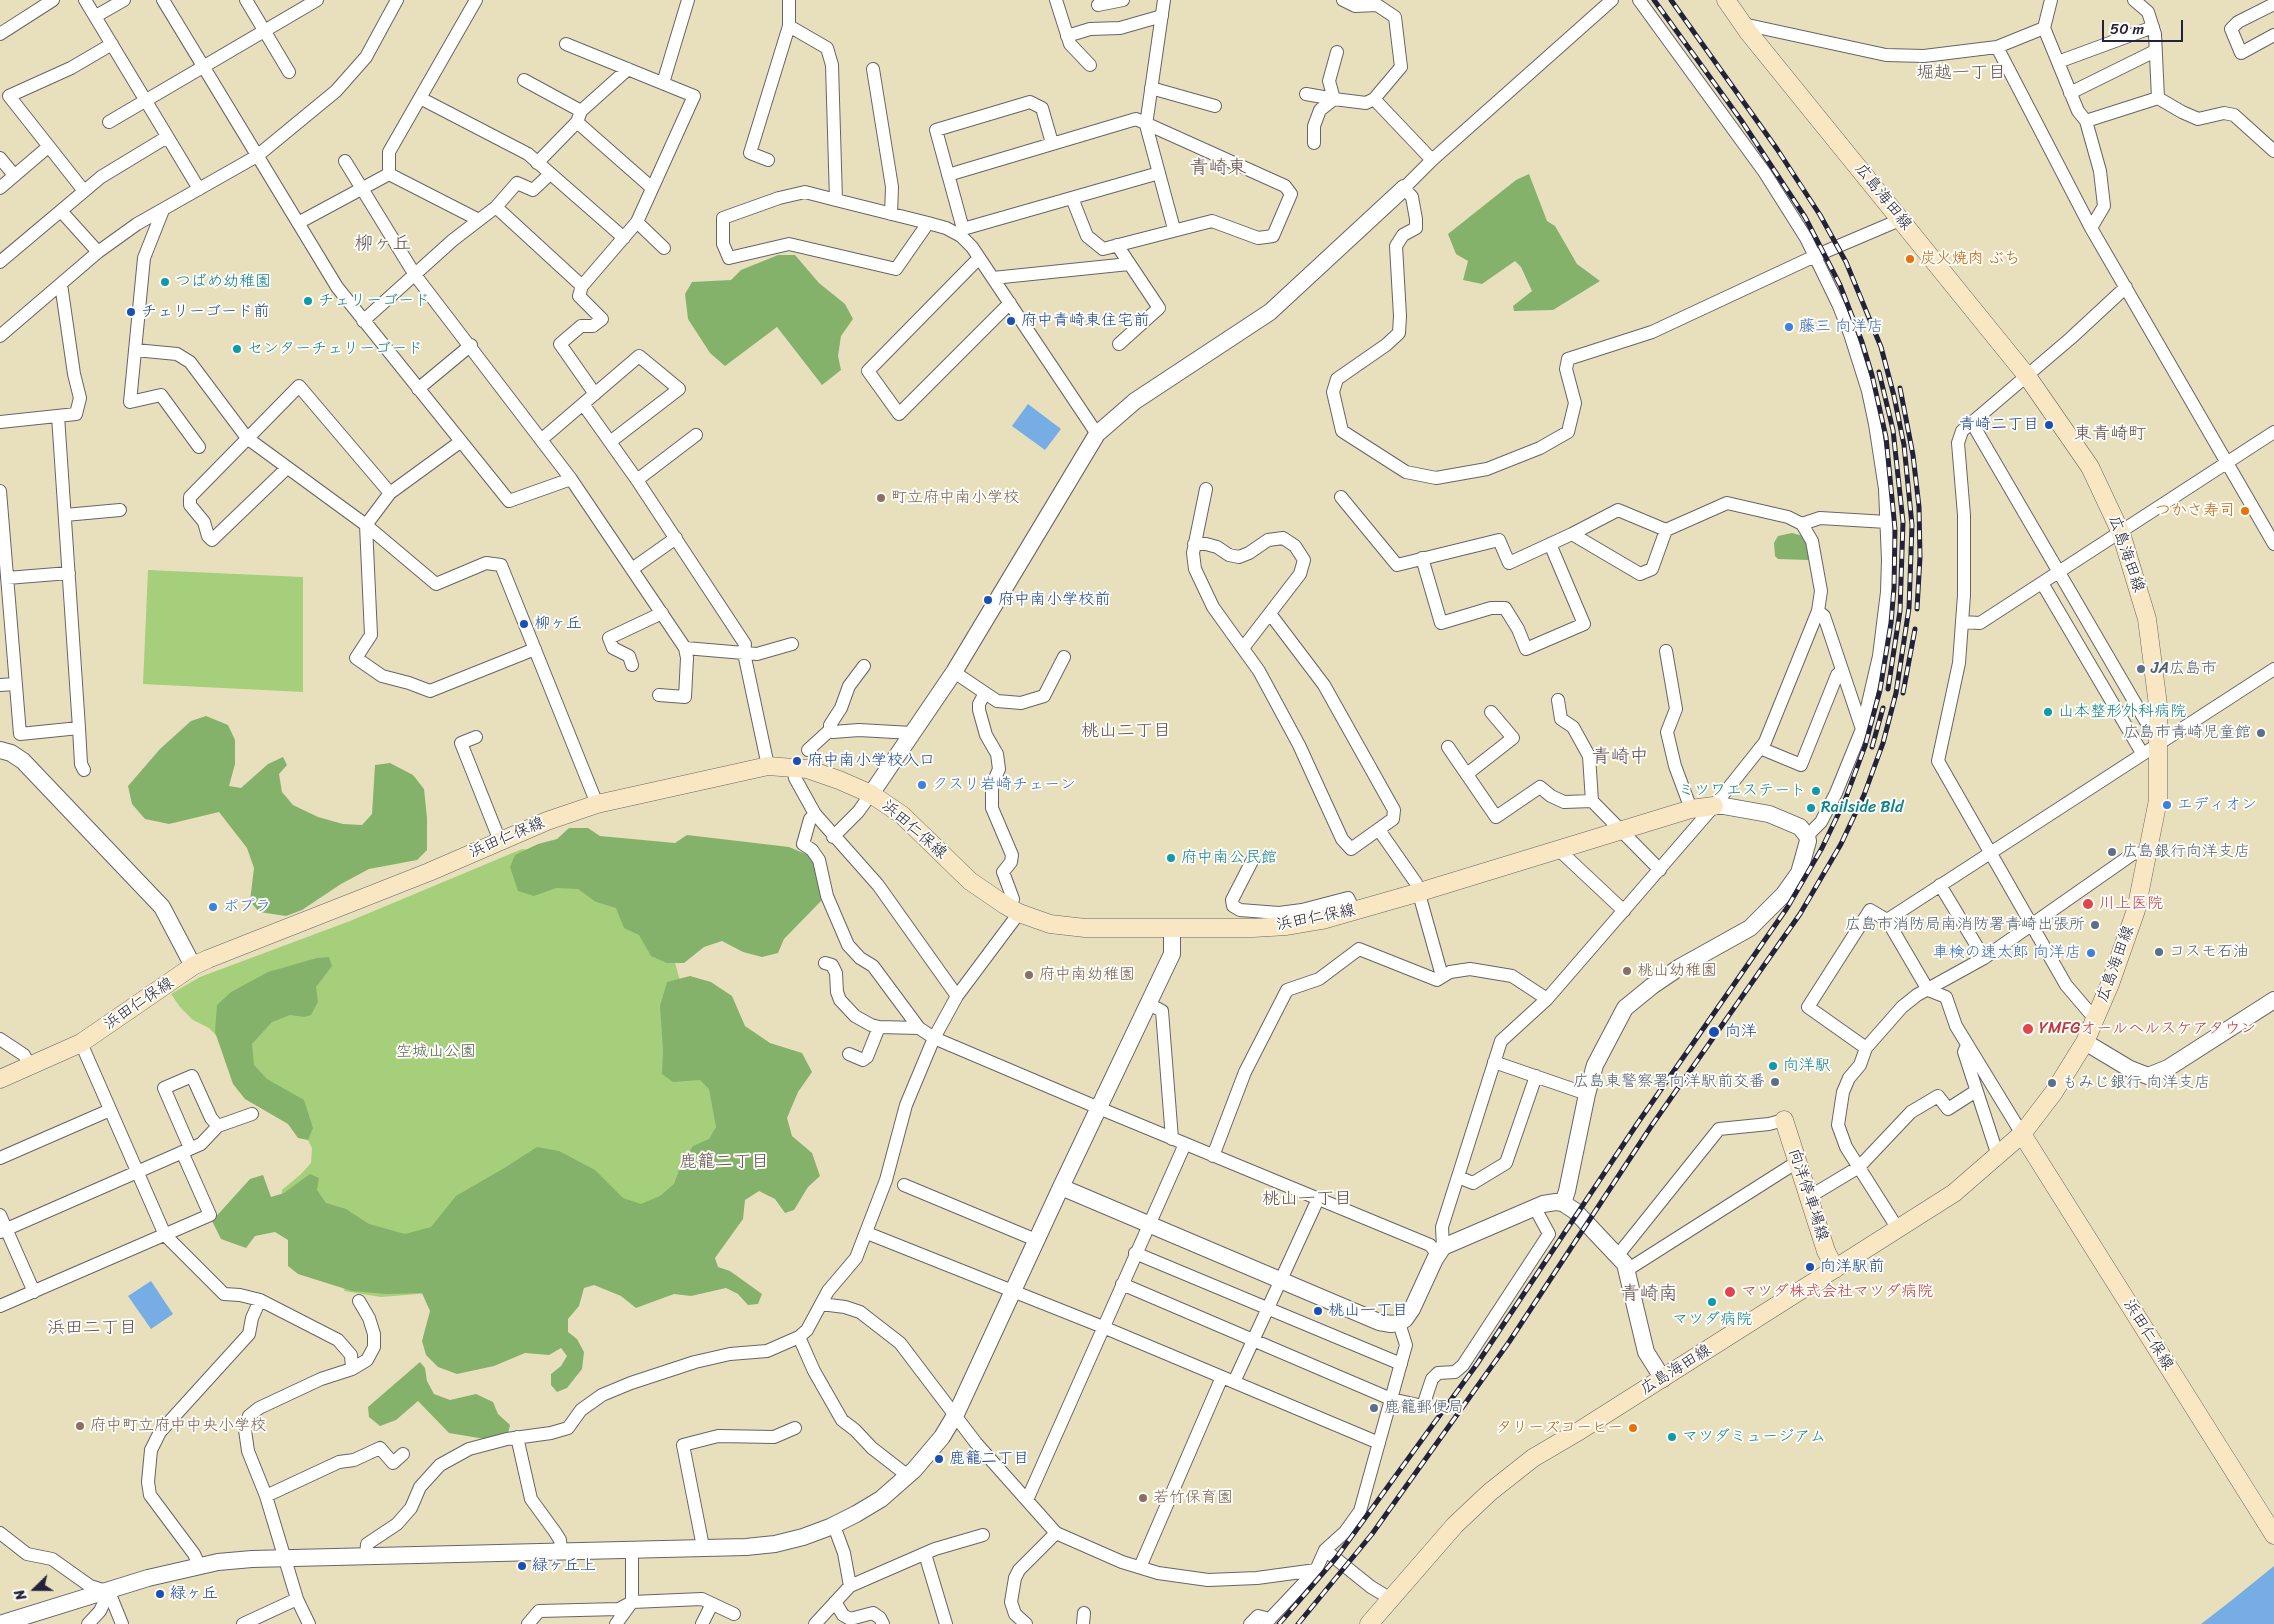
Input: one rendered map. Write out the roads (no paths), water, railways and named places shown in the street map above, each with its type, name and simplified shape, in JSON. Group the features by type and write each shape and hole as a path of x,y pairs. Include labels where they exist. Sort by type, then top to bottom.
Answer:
{"main road":[{"name":"広島海田線","path":"1369,1624 1455,1525 1490,1492 1533,1458 1663,1379 1954,1194 2022,1134 2054,1092 2085,1042 2110,984 2136,910 2158,800 2159,723 2147,620 2121,533 2090,467 2027,376 1743,24 1726,0"},
{"name":"浜田仁保線","path":"0,1079 81,1043 192,966 420,876 547,821 597,804 768,766 793,767 839,780 871,794 902,816 970,881 1015,910 1050,924 1067,926 1172,929 1287,926 1355,912 1691,809 1714,806"},
{"name":"向洋停車場線","path":"1784,1120 1826,1251 1835,1269"},
{"name":"浜田仁保線","path":"2022,1134 2080,1229 2274,1534"}],"street":[{"path":"0,34 54,0"},
{"path":"85,0 199,189"},
{"path":"96,16 124,0"},
{"path":"163,0 336,287 508,501 571,479"},
{"path":"246,0 289,72"},
{"path":"109,122 317,0"},
{"path":"384,0 391,12"},
{"path":"0,336 98,252 163,210 257,156 336,91 366,57 397,0"},
{"path":"390,174 389,152 476,0"},
{"path":"663,83 688,0"},
{"path":"768,160 750,153 789,26 789,0"},
{"path":"1056,0 1070,44 1090,65"},
{"path":"1098,5 1123,0"},
{"path":"1164,0 1146,125 1174,229"},
{"path":"1306,94 1366,104 1374,99 1401,67 1395,17 1377,5 1355,6 1343,0"},
{"path":"834,837 858,812 954,672 1097,434 1135,401 1270,312 1432,160 1612,0"},
{"path":"1563,1204 1571,1176 1587,1094 1595,1065 1625,1008 1652,986 1680,967 1746,931 1771,909 1799,872 1806,852 1807,836 1821,822 1829,809 1862,729 1874,687 1887,592 1888,522 1881,457 1868,391 1847,327 1815,256 1765,173 1639,0"},
{"path":"2052,0 2044,28 2070,93 2086,121 2100,171 2104,206 2091,228"},
{"path":"2134,0 2148,12 2155,34 2158,98"},
{"path":"2274,4 2238,22 2231,29 2241,54 2274,35"},
{"path":"1068,36 1090,29 1120,28 1162,16"},
{"path":"1743,24 1886,55 1924,56 1997,47 2044,28"},
{"path":"789,26 827,48 830,56 832,65 836,200"},
{"path":"2058,62 2153,27"},
{"path":"84,191 9,96 71,68 112,44"},
{"path":"566,44 694,96 637,222 582,286 579,296 602,319 593,326 581,326 560,344 595,394"},
{"path":"1997,47 2091,228 2274,544"},
{"path":"2070,93 2155,51"},
{"path":"1334,99 1328,81 1337,52"},
{"path":"537,163 579,116 628,69"},
{"path":"873,69 892,187 891,214"},
{"path":"524,80 579,116 652,188"},
{"path":"1151,88 1215,106"},
{"path":"420,98 528,154 624,238"},
{"path":"2086,121 2158,98 2198,119 2224,113 2234,115 2274,151"},
{"path":"1314,143 1314,126 1320,110 1334,99"},
{"path":"1374,99 1432,160"},
{"path":"1052,144 1042,108 1030,102 936,130 962,233 1097,434"},
{"path":"948,175 1136,119 1285,186 1291,194 1273,236 1258,238 1212,220 1103,249 1087,236 1072,198"},
{"path":"0,262 102,176 167,137"},
{"path":"0,188 48,147"},
{"path":"0,158 14,175"},
{"path":"345,161 415,275 471,345 571,479 685,648 687,658 684,697 659,695"},
{"path":"928,223 896,269 789,244 729,258 723,244 723,218 779,198 805,192 928,223 962,233 1159,173"},
{"path":"298,223 390,174"},
{"path":"390,174 478,220"},
{"path":"363,321 453,240 496,207 517,183 533,190 550,174"},
{"path":"1404,188 1412,197 1416,228 1403,236 1396,246 1400,316 1398,333 1386,345 1337,379 1333,392 1342,431 1406,472 1436,478 1487,469 1540,448 1568,432 1575,404 1566,369 1568,359 1652,332 1815,256 1902,219"},
{"path":"496,207 582,286"},
{"path":"163,210 144,258 130,402 161,395 199,447"},
{"path":"61,211 98,252"},
{"path":"637,222 664,248"},
{"path":"1117,245 1159,308 1119,344"},
{"path":"979,258 868,371 899,414 1010,303"},
{"path":"993,278 1129,264"},
{"path":"0,422 76,414 80,398 74,374 61,284"},
{"path":"2095,1019 2066,985 1938,762 1959,663 1962,622 1964,515 1958,443 1962,431 2027,376 2126,287"},
{"path":"418,389 471,345"},
{"path":"135,350 177,354 190,362 247,438 366,525 436,584 486,564 501,566 597,804"},
{"path":"542,440 639,356 679,389 610,442"},
{"path":"287,468 212,540 208,536 204,522 190,505 190,497 299,386 390,493"},
{"path":"583,404 637,480 745,644 744,653 768,766"},
{"path":"58,416 81,764 84,770"},
{"path":"1972,423 2145,720 2148,723 2159,723"},
{"path":"1962,622 1980,623 2274,432"},
{"path":"637,480 696,435"},
{"path":"460,442 390,493 366,525 371,635 356,658 382,676 409,682 430,691 535,649"},
{"path":"1206,489 1192,553 1195,568 1213,607 1259,671 1300,745 1342,839 1351,849 1393,819 1394,810 1324,685 1271,615"},
{"path":"0,490 14,684 20,734 79,728"},
{"path":"1342,497 1397,564 1499,540 1510,563 1618,510 1666,530"},
{"path":"1061,1187 1379,1322 1399,1322 1412,1308 1440,1251 1442,1227 1501,1041 1547,999 1660,870 1765,742 1818,612 1821,591 1812,541 1802,524 1788,517 1727,503 1666,530 1652,569 1640,574 1572,534"},
{"path":"65,515 120,510"},
{"path":"1802,524 1820,518 1888,522"},
{"path":"632,569 676,538"},
{"path":"1194,544 1206,544 1217,547 1229,555 1239,557 1249,553 1268,540 1283,538 1295,546 1304,560 1300,574 1271,615 1243,648"},
{"path":"1422,558 1441,623 1492,608 1505,608 1518,629 1526,649 1584,624 1550,544"},
{"path":"7,578 69,573"},
{"path":"2042,583 2142,753"},
{"path":"1818,612 1824,616 1862,729"},
{"path":"632,665 629,656 613,648 609,638 662,613"},
{"path":"685,648 758,654 792,644"},
{"path":"1666,651 1676,708 1667,732 1675,766 1691,809"},
{"path":"954,672 997,701 1021,703 1044,696 1064,657"},
{"path":"808,750 830,730 830,726 841,708 849,686 864,666"},
{"path":"1887,920 2274,669"},
{"path":"1760,748 1801,765 1837,675 1842,671"},
{"path":"0,685 14,684"},
{"path":"366,1556 367,1544 397,1524 410,1508 420,1487 440,1465 468,1449 568,1428 581,1410 602,1395 630,1383 695,1362 730,1354 767,1351 799,1337 807,1330 828,1291 856,1258 886,1180 906,1105 934,1038 957,996 1015,910 1003,872 1011,862 1012,855 1006,837 992,808 992,786 1000,769 998,754 986,735 979,710 979,704 985,693"},
{"path":"1558,700 1561,720 1573,727 1589,756 1592,801 1660,870"},
{"path":"1467,774 1512,738 1491,712"},
{"path":"830,730 833,732 859,730 912,733"},
{"path":"476,737 461,744 500,841"},
{"path":"1448,747 1496,817 1540,787 1551,796 1564,802 1592,801"},
{"path":"0,750 11,753 22,761 162,907 192,966"},
{"path":"793,767 795,778 815,814 878,885 957,996"},
{"path":"1714,806 1769,814 1800,827 1807,836"},
{"path":"815,814 810,819 803,844 812,850 819,860 827,896 848,945 860,958 873,966 919,1028 934,1038 1172,1139 1430,1245 1440,1251"},
{"path":"1380,830 1416,883 1420,892 1442,976"},
{"path":"1558,850 1624,911"},
{"path":"1898,1228 1846,1147 1838,1124 1843,1092 1849,1078 1860,1065 1866,1048 1902,1007 1917,995 1984,958 2032,927 2134,853 2146,855"},
{"path":"1253,859 1232,900 1234,906 1240,910 1261,913 1294,911 1348,898 1355,912"},
{"path":"1940,885 1984,958"},
{"path":"1866,1048 1808,1007 1870,910 1887,920 1928,990 1946,997 1956,1026 2022,1134"},
{"path":"0,1624 109,1592 148,1578 199,1565 252,1559 703,1547 746,1548 775,1544 803,1537 834,1526 869,1507 908,1476 933,1449 955,1417 1098,1107 1172,954 1172,929"},
{"path":"1213,1156 1245,1072 1287,990 1319,979 1359,949 1437,980 1442,976 1470,969 1512,976 1547,999"},
{"path":"825,963 832,965 836,973 837,992 840,1000 855,1016 871,1026 919,1028"},
{"path":"2085,1042 2130,1069 2148,1076 2168,1068 2274,1000"},
{"path":"1147,1003 1162,1011 1172,1139"},
{"path":"849,1054 863,1060 867,1057 879,1027"},
{"path":"0,1039 24,1055 30,1066"},
{"path":"81,1043 165,1235 224,1294 240,1295 260,1300 338,1340 351,1355 352,1369"},
{"path":"1967,1045 1964,1048 1964,1052 1998,1156"},
{"path":"1494,1062 1587,1094"},
{"path":"0,1306 210,1215 164,1088 192,1076 211,1118 218,1126"},
{"path":"1458,1177 1473,1183 1506,1162 1536,1076"},
{"path":"1809,1198 1859,1167 1911,1112 1938,1096 1948,1109 1976,1092"},
{"path":"0,1158 110,1110"},
{"path":"3,1230 200,1144 218,1126 252,1114"},
{"path":"1618,1255 1719,1129 1769,1124 1784,1120"},
{"path":"1027,1500 1185,1144"},
{"path":"1627,1270 1797,1162"},
{"path":"904,1185 1036,1240"},
{"path":"1234,1382 1318,1199"},
{"path":"1440,1251 1550,1202 1563,1204 1575,1211 1618,1255 1627,1270 1646,1352 1663,1379"},
{"path":"1122,1284 1391,1399 1423,1406 1434,1375 1443,1372 1455,1372 1463,1365 1549,1234 1535,1208"},
{"path":"0,1215 3,1230 34,1292"},
{"path":"866,1233 1103,1327 1379,1443"},
{"path":"1135,1253 1401,1364"},
{"path":"199,1565 194,1554 150,1495 148,1482 151,1450 160,1432 249,1334 252,1318 260,1300"},
{"path":"309,1624 297,1599 266,1496 248,1452 245,1430 249,1416 259,1408 321,1379 352,1369 367,1360 374,1347 374,1334 372,1326 358,1301"},
{"path":"821,1304 845,1307 860,1312 900,1343 955,1417 1003,1475 1056,1533 1122,1562 1158,1573 1208,1580 1257,1578 1316,1570"},
{"path":"1250,1624 1258,1616 1268,1622 1316,1570 1325,1550 1333,1541 1342,1536 1356,1518 1406,1345 1399,1322"},
{"path":"799,1337 814,1371 842,1420 855,1430 872,1448 908,1476"},
{"path":"1140,1568 1222,1377"},
{"path":"703,1547 683,1445 718,1436 774,1437 796,1428"},
{"path":"518,1437 531,1499 560,1540 561,1552"},
{"path":"266,1496 338,1462 354,1460 380,1448 393,1463 403,1454"},
{"path":"834,1526 844,1553 850,1586"},
{"path":"0,1533 27,1554 52,1560 90,1586 109,1592"},
{"path":"1026,1624 1015,1614 1011,1602 1015,1578 1019,1570 1056,1533"},
{"path":"816,1624 850,1586 925,1554 983,1534"},
{"path":"616,1624 632,1602 632,1549"},
{"path":"1325,1550 1390,1599"},
{"path":"925,1554 946,1624"},
{"path":"88,1624 100,1611 109,1592"},
{"path":"109,1592 122,1624"},
{"path":"242,1624 297,1599"},
{"path":"528,1624 539,1611 619,1609 632,1602 702,1599 734,1614"},
{"path":"835,1602 843,1615 850,1619 873,1614 880,1618 883,1624"},
{"path":"702,1624 712,1604"}],"water":[{"path":"1028,404 1061,429 1045,450 1012,426"},
{"path":"151,1281 173,1314 151,1329 128,1296"},
{"path":"2274,1566 2274,1624 2201,1624 2232,1600"}],"railway":[{"path":"1279,1624 1336,1558 1477,1364 1637,1124 1787,908 1822,848 1845,800 1865,746 1880,690 1891,623 1894,588 1895,529 1886,437 1872,375 1862,342 1840,285 1805,217 1741,120 1654,0"},
{"path":"1298,1624 1372,1534 1509,1342 1652,1125 1800,914 1841,844 1864,795 1883,743 1896,693 1909,608 1912,525 1904,445 1881,347 1846,262 1820,215 1777,149 1671,0"},
{"path":"1879,372 1893,430 1903,522 1900,611 1888,689"},
{"path":"1900,388 1913,455 1919,507 1920,557 1917,609"},
{"path":"1903,693 1915,629"},
{"path":"1872,747 1883,708"}],"place":[{"name":"炭火焼肉 ぶち","path":"1910,259"},
{"name":"つばめ幼稚園","path":"165,282"},
{"name":"チェリーゴード","path":"308,301"},
{"name":"チェリーゴード前","path":"131,312"},
{"name":"府中青崎東住宅前","path":"1011,321"},
{"name":"藤三 向洋店","path":"1789,327"},
{"name":"センターチェリーゴード","path":"237,349"},
{"name":"青崎二丁目","path":"2049,425"},
{"name":"町立府中南小学校","path":"881,498"},
{"name":"つかさ寿司","path":"2245,511"},
{"name":"府中南小学校前","path":"988,600"},
{"name":"柳ヶ丘","path":"524,624"},
{"name":"JA広島市","path":"2141,669"},
{"name":"山本整形外科病院","path":"2048,712"},
{"name":"広島市青崎児童館","path":"2261,733"},
{"name":"府中南小学校入口","path":"797,761"},
{"name":"クスリ岩崎チェーン","path":"922,785"},
{"name":"ミツワエステート","path":"1816,791"},
{"name":"エディオン","path":"2167,805"},
{"name":"Railside Bld","path":"1811,808"},
{"name":"広島銀行向洋支店","path":"2112,852"},
{"name":"府中南公民館","path":"1171,858"},
{"name":"川上医院","path":"2088,904"},
{"name":"ポプラ","path":"213,907"},
{"name":"広島市消防局南消防署青崎出張所","path":"2095,925"},
{"name":"コスモ石油","path":"2159,952"},
{"name":"車検の速太郎 向洋店","path":"2091,953"},
{"name":"桃山幼稚園","path":"1627,971"},
{"name":"府中南幼稚園","path":"1029,975"},
{"name":"YMFGオールヘルスケアタウン","path":"2028,1029"},
{"name":"向洋","path":"1714,1032"},
{"name":"向洋駅","path":"1773,1066"},
{"name":"広島東警察署向洋駅前交番","path":"1775,1082"},
{"name":"もみじ銀行 向洋支店","path":"2052,1083"},
{"name":"向洋駅前","path":"1810,1267"},
{"name":"マツダ株式会社マツダ病院","path":"1730,1292"},
{"name":"マツダ病院","path":"1712,1302"},
{"name":"桃山一丁目","path":"1318,1311"},
{"name":"鹿籠郵便局","path":"1374,1408"},
{"name":"府中町立府中中央小学校","path":"80,1426"},
{"name":"タリーズコーヒー","path":"1633,1428"},
{"name":"マツダミュージアム","path":"1672,1437"},
{"name":"鹿籠二丁目","path":"939,1459"},
{"name":"若竹保育園","path":"1143,1498"},
{"name":"緑ヶ丘上","path":"522,1566"},
{"name":"緑ヶ丘","path":"160,1594"}],"district":[{"name":"堀越一丁目","path":"1961,73"},
{"name":"青崎東","path":"1218,168"},
{"name":"柳ヶ丘","path":"383,244"},
{"name":"東青崎町","path":"2110,434"},
{"name":"桃山二丁目","path":"1126,731"},
{"name":"青崎中","path":"1620,757"},
{"name":"鹿籠二丁目","path":"724,1162"},
{"name":"桃山一丁目","path":"1307,1199"},
{"name":"青崎南","path":"1649,1294"},
{"name":"浜田二丁目","path":"92,1328"}],"park label":[{"name":"空城山公園","path":"436,1052"}]}
